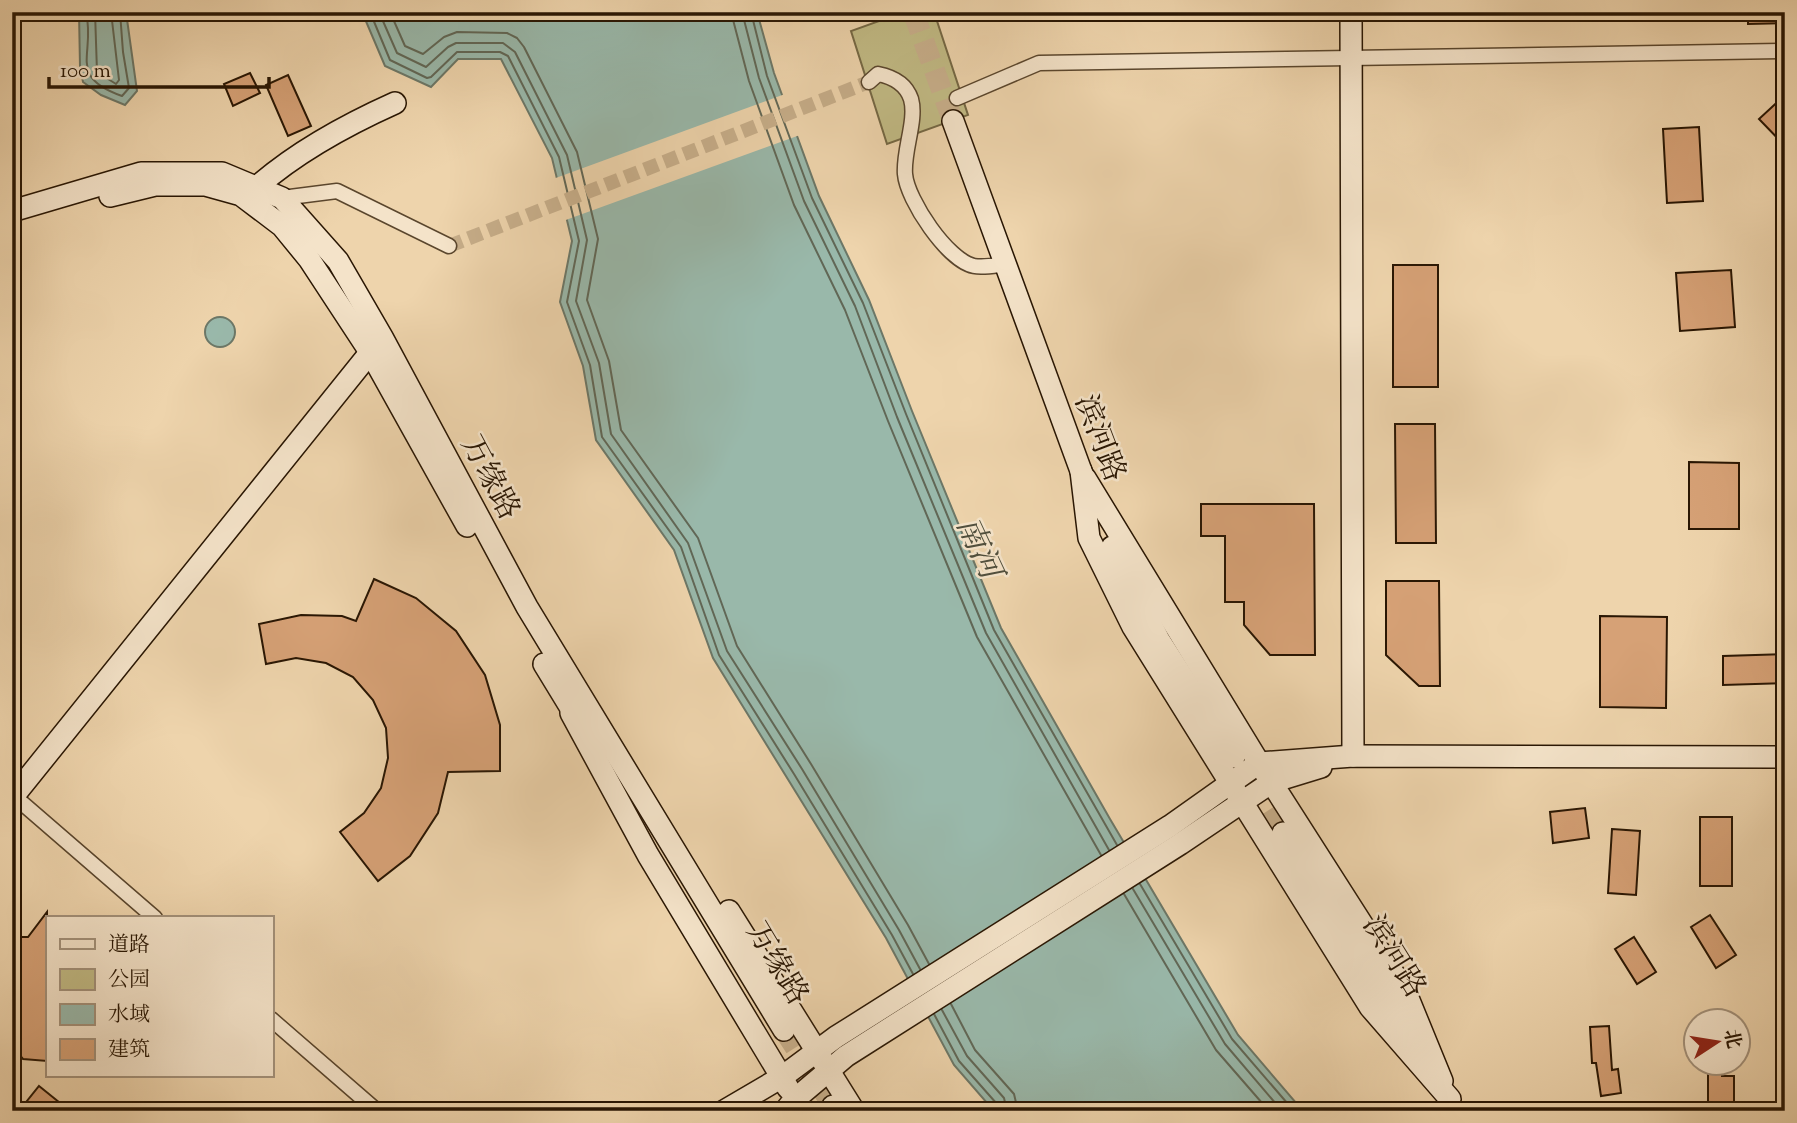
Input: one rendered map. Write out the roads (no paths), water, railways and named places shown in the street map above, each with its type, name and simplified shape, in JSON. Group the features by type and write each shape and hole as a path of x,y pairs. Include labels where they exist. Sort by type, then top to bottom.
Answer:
{"main road":[{"path":"1351,12 1353,756"},
{"path":"257,186 289,159 364,117 395,103"},
{"name":"滨河路","path":"953,121 1081,471 1113,548 1159,640 1234,757"},
{"name":"万缘路","path":"12,211 141,173 222,173 282,198 338,261 376,345 560,692 715,936 780,1032 559,662 376,345 282,226 241,195 205,185 155,185 12,218"},
{"path":"13,797 376,345"},
{"path":"1081,471 1259,763 1406,993 1453,1105"},
{"path":"1081,471 1090,538 1133,627 1370,1007 1453,1105"},
{"path":"559,662 681,834 829,1070 841,1109"},
{"path":"560,692 648,855 782,1077 793,1107 846,1056 1175,835 1230,781 1259,763 1353,756 1785,757"},
{"path":"724,1111 782,1077 836,1037 1175,835 1242,802 1272,782 1353,756"},
{"name":"滨河路","path":"1283,833 1453,1105"}],"street":[{"path":"957,98 1039,63 1785,51"},
{"path":"869,82 878,74 889,76 898,81 911,98 905,176 912,199 947,249 973,266 1007,264"},
{"path":"282,198 337,191 449,246"},
{"path":"13,797 153,916"},
{"path":"273,1021 377,1111"}],"water":[{"path":"79,12 126,12 137,91 125,105 101,95 83,82 80,67"},
{"path":"362,12 757,12 774,73 819,196 869,300 1001,628 1238,1035 1303,1111 994,1111 954,1065 886,938 713,658 674,550 596,440 583,366 560,302 572,241 552,158 501,59 458,59 431,87 385,66"},
{"path":"220,317 226,318 234,326 234,338 226,346 220,347 214,346 206,338 205,332 206,326 214,318"}],"tunnel":[{"path":"913,12 953,121"},
{"path":"449,246 869,82"},
{"path":"1235,758 1283,833"},
{"path":"784,1030 833,1106"}],"water label":[{"name":"南河","path":"980,547"}]}
